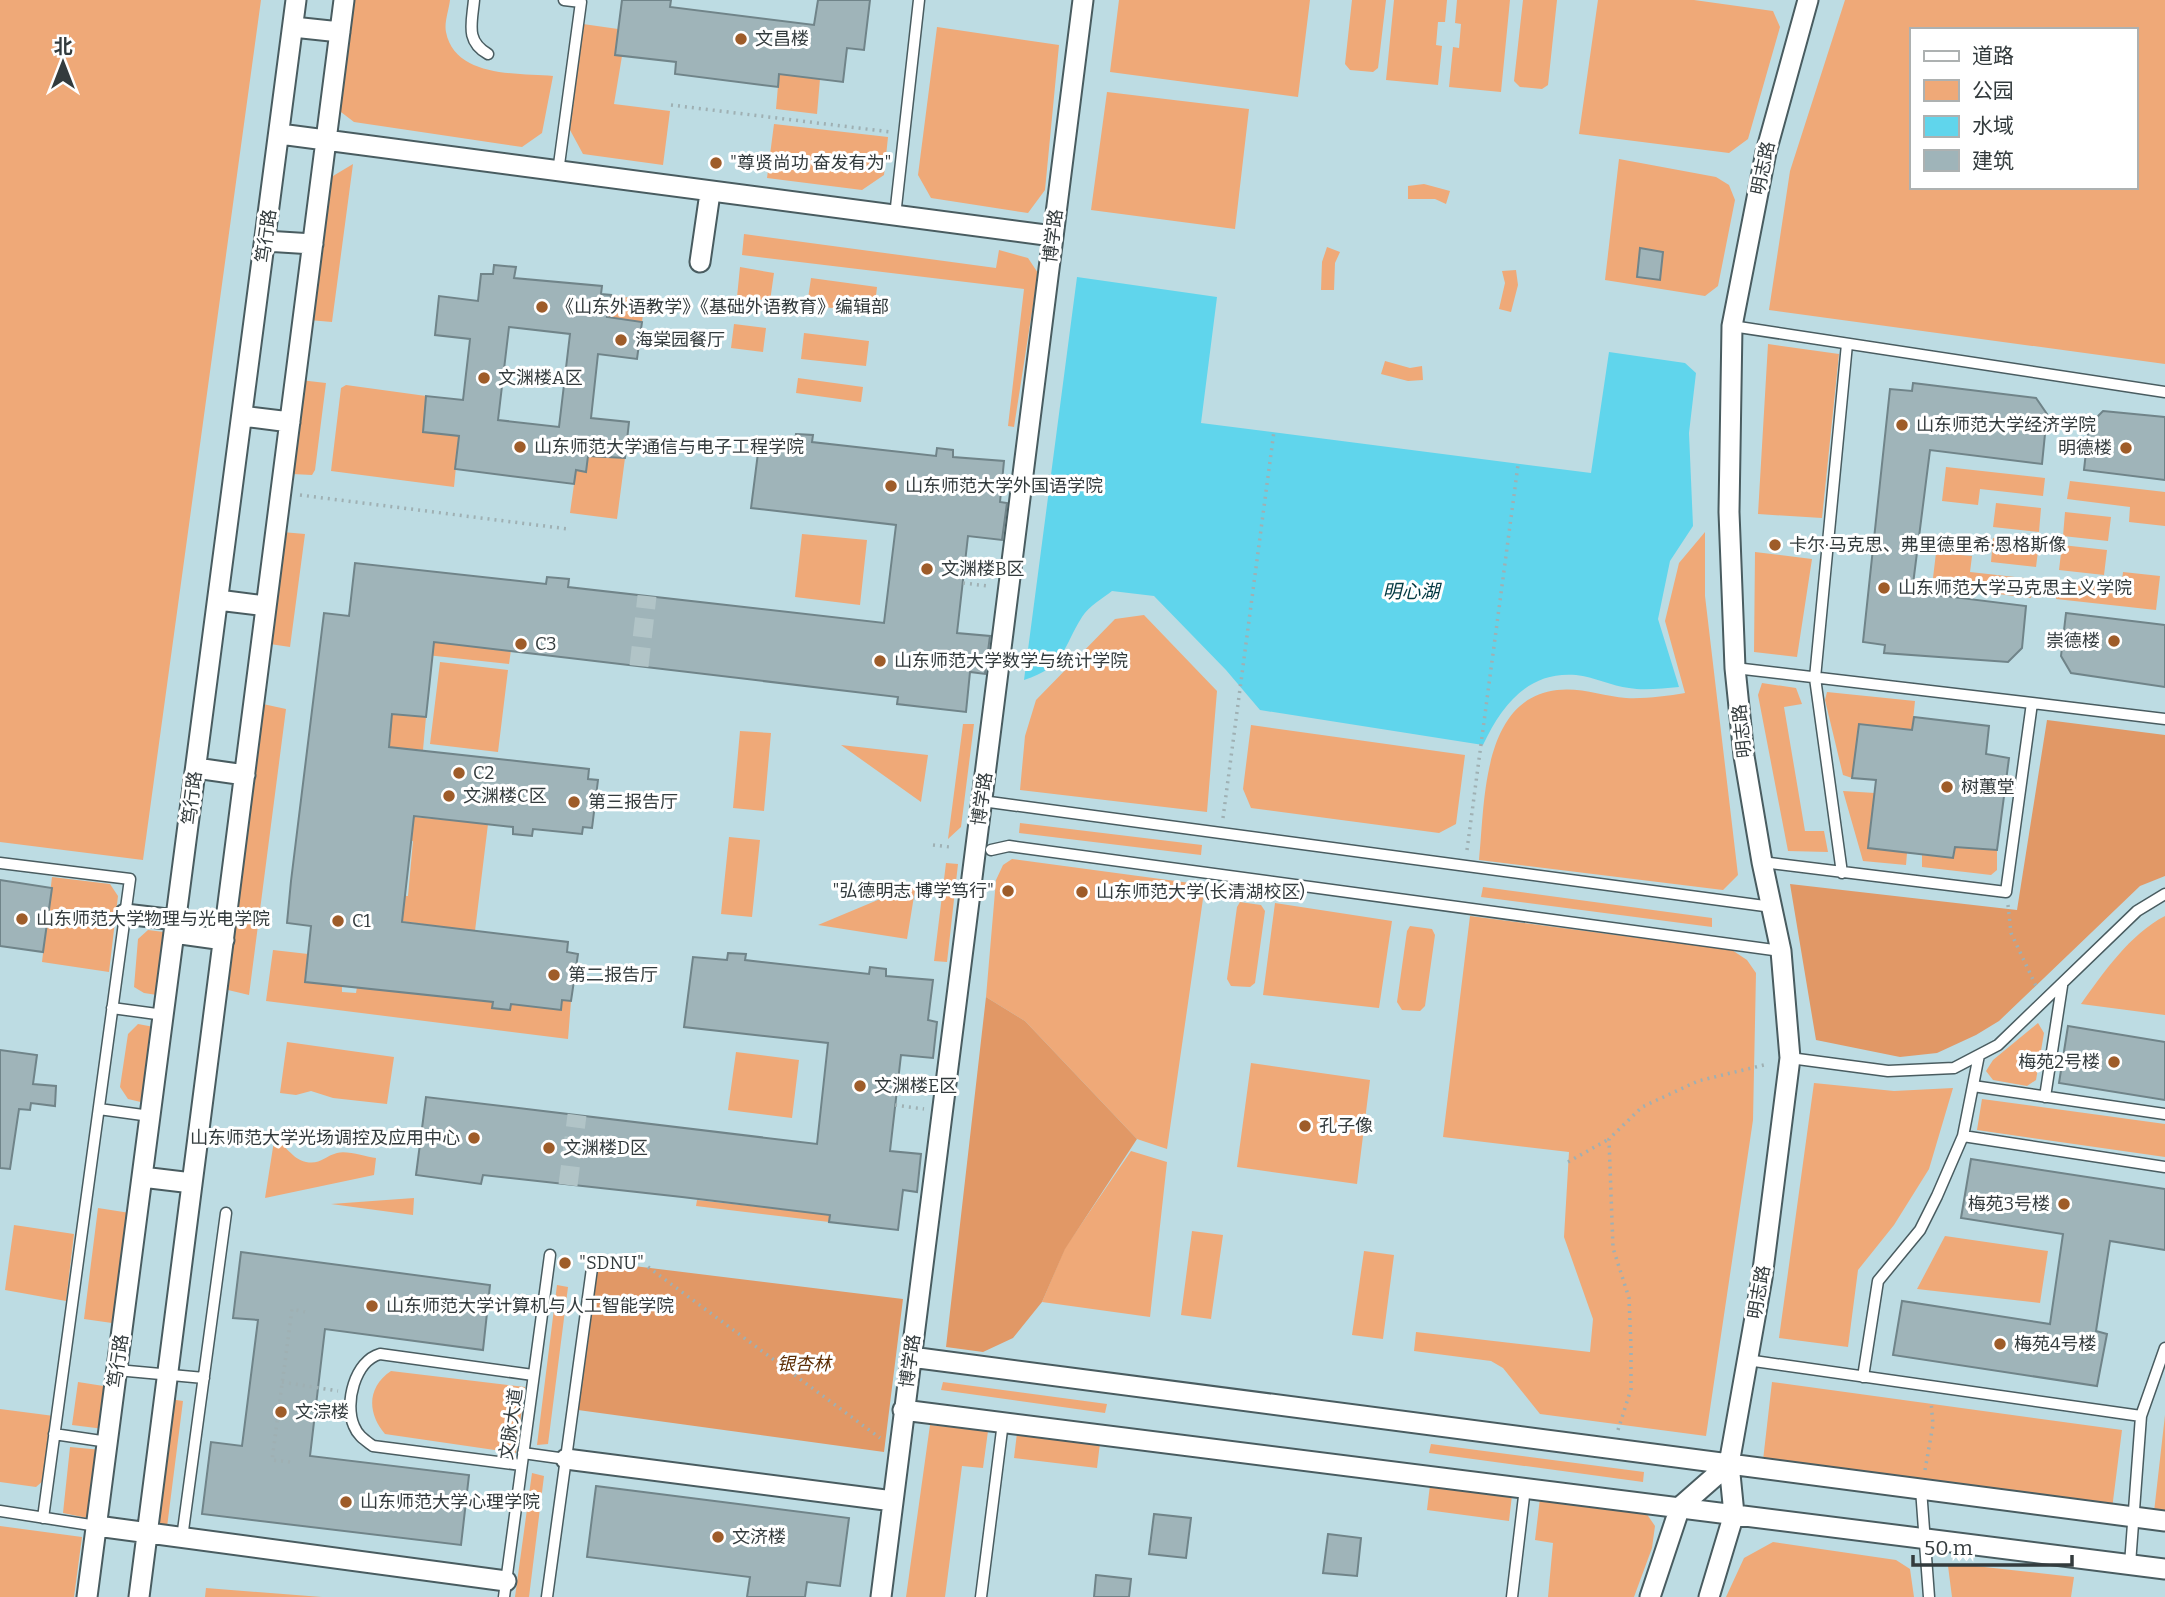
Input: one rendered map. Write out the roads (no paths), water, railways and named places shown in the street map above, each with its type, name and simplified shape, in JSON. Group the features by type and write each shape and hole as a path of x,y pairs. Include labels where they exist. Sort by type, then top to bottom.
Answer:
{"street":[{"name":"笃行路","path":"88,1597 296,0"},
{"path":"139,1597 344,0"},
{"name":"博学路","path":"881,1597 1083,0"},
{"name":"明志路","path":"1734,1514 1729,1464 1762,1278 1790,1058 1781,951 1744,756 1735,668 1729,512 1732,326 1766,152 1808,0"},
{"path":"293,27 340,32"},
{"path":"280,134 558,173 1053,236"},
{"path":"700,262 710,193"},
{"path":"265,241 313,244"},
{"path":"242,416 290,422"},
{"path":"218,600 266,606"},
{"path":"196,768 245,775"},
{"path":"125,914 223,940"},
{"path":"142,1177 192,1183"},
{"path":"911,1357 2165,1521"},
{"path":"903,1410 2165,1569"},
{"path":"566,1459 893,1500"},
{"path":"1650,1597 1680,1507 1729,1464"},
{"path":"1709,1597 1734,1514"},
{"path":"97,1526 505,1589"}],"lane":[{"path":"474,0 470,36 476,47 488,54"},
{"path":"558,173 581,2 564,0"},
{"path":"895,216 919,0"},
{"path":"1732,326 2165,392"},
{"path":"1842,873 1815,678 1847,344"},
{"path":"1735,668 2165,719"},
{"path":"1762,862 2006,892 2032,703"},
{"path":"982,802 1221,831 1773,907"},
{"path":"991,850 1009,846 1781,951"},
{"path":"0,863 130,879 43,1518"},
{"path":"1790,1058 1888,1071 1954,1068 1998,1045 2137,911 2165,894"},
{"path":"2045,1097 2062,985"},
{"path":"112,1008 164,1015"},
{"path":"1863,1377 1878,1281 1920,1230 1964,1136 1979,1055"},
{"path":"1973,1086 2165,1114"},
{"path":"99,1109 150,1116"},
{"path":"1964,1136 2165,1167"},
{"path":"181,1538 226,1213"},
{"name":"文脉大道","path":"505,1589 550,1255"},
{"path":"547,1597 593,1261"},
{"path":"2130,1564 2141,1416 2165,1348"},
{"path":"522,1465 373,1446 361,1438 354,1425 351,1412 355,1377 363,1365 380,1354 533,1375"},
{"path":"1746,1360 2141,1416"},
{"path":"117,1370 204,1378"},
{"path":"981,1597 1003,1422"},
{"path":"54,1434 108,1442"},
{"path":"523,1453 566,1459"},
{"path":"1512,1597 1525,1488"},
{"path":"1921,1489 1929,1597"},
{"path":"0,1511 97,1526"}],"water":[{"name":"明心湖","path":"1077,277 1217,297 1201,423 1591,473 1609,352 1685,363 1696,373 1689,433 1693,526 1670,561 1658,619 1679,687 1635,689 1576,675 1559,675 1544,679 1530,685 1508,704 1483,745 1260,710 1226,670 1154,596 1112,591 1085,613 1055,663 1024,680"}],"tunnel":[{"path":"639,666 647,596"},
{"path":"568,1185 577,1115"}],"place":[{"name":"文昌楼","path":"741,39"},
{"name":"\"尊贤尚功 奋发有为\"","path":"716,163"},
{"name":"《山东外语教学》《基础外语教育》编辑部","path":"542,307"},
{"name":"海棠园餐厅","path":"621,340"},
{"name":"文渊楼A区","path":"484,378"},
{"name":"山东师范大学经济学院","path":"1902,425"},
{"name":"山东师范大学通信与电子工程学院","path":"520,447"},
{"name":"明德楼","path":"2126,448"},
{"name":"山东师范大学外国语学院","path":"891,486"},
{"name":"卡尔·马克思、弗里德里希·恩格斯像","path":"1775,545"},
{"name":"文渊楼B区","path":"927,569"},
{"name":"山东师范大学马克思主义学院","path":"1884,588"},
{"name":"崇德楼","path":"2114,641"},
{"name":"C3","path":"521,644"},
{"name":"山东师范大学数学与统计学院","path":"880,661"},
{"name":"C2","path":"459,773"},
{"name":"树蕙堂","path":"1947,787"},
{"name":"文渊楼C区","path":"449,796"},
{"name":"第三报告厅","path":"574,802"},
{"name":"\"弘德明志 博学笃行\"","path":"1008,891"},
{"name":"山东师范大学(长清湖校区)","path":"1082,892"},
{"name":"山东师范大学物理与光电学院","path":"22,919"},
{"name":"C1","path":"338,921"},
{"name":"第二报告厅","path":"554,975"},
{"name":"梅苑2号楼","path":"2114,1062"},
{"name":"文渊楼E区","path":"860,1086"},
{"name":"孔子像","path":"1305,1126"},
{"name":"山东师范大学光场调控及应用中心","path":"474,1138"},
{"name":"文渊楼D区","path":"549,1148"},
{"name":"梅苑3号楼","path":"2064,1204"},
{"name":"\"SDNU\"","path":"565,1263"},
{"name":"山东师范大学计算机与人工智能学院","path":"372,1306"},
{"name":"梅苑4号楼","path":"2000,1344"},
{"name":"文淙楼","path":"281,1412"},
{"name":"山东师范大学心理学院","path":"346,1502"},
{"name":"文济楼","path":"718,1537"}],"park label":[{"name":"银杏林","path":"804,1364"}]}
